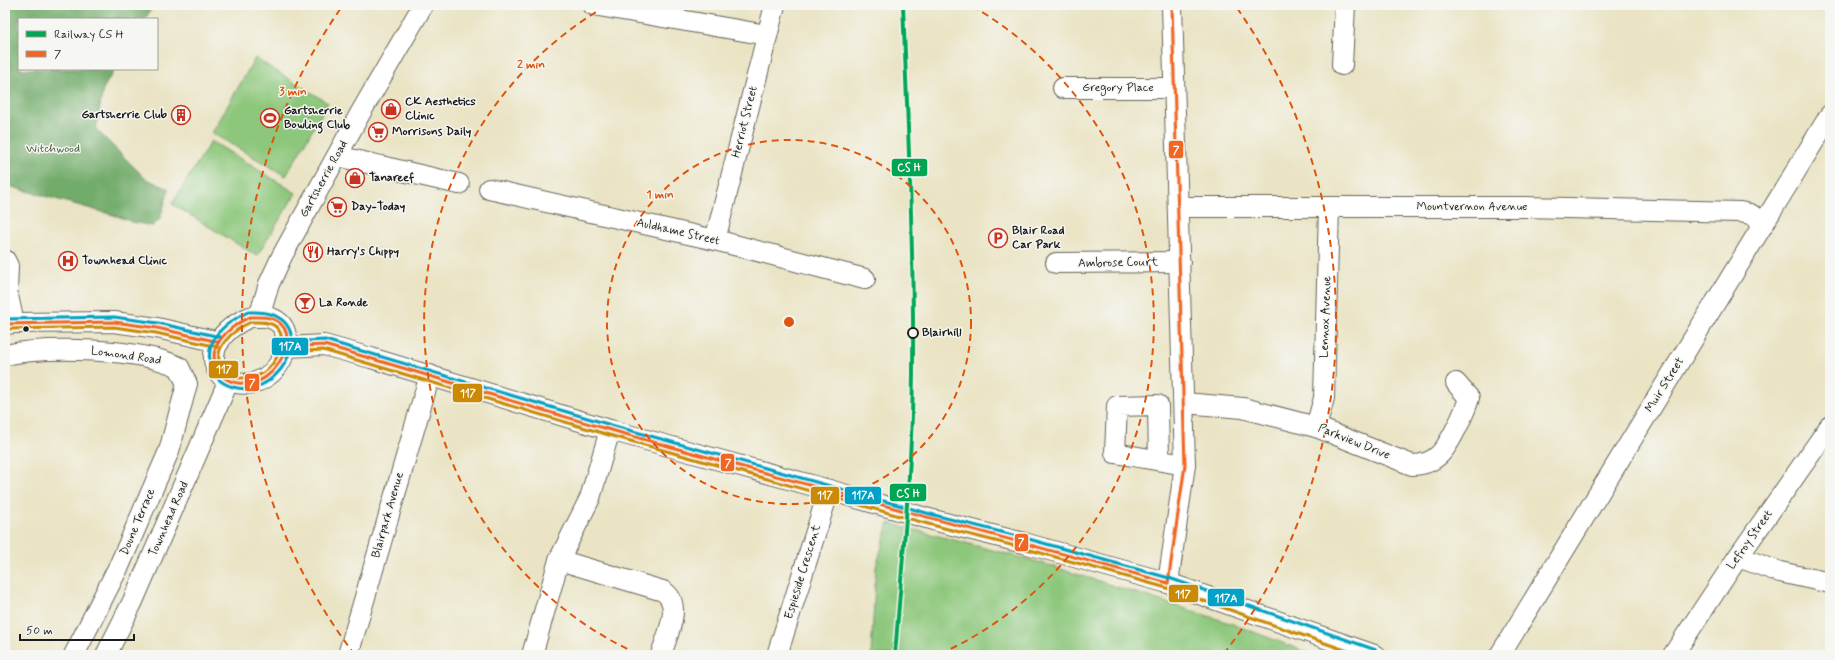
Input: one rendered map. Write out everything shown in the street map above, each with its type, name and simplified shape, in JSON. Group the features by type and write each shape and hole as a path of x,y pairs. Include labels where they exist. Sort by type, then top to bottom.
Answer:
{"street":[{"name":"Gartsherrie Road","path":"259,317 270,284 282,256 360,112 423,5"},
{"path":"593,5 767,35"},
{"name":"Herriot Street","path":"715,240 775,5"},
{"path":"1168,583 1185,465 1172,5"},
{"path":"1342,64 1345,5"},
{"name":"Gregory Place","path":"1062,88 1174,88"},
{"name":"Muir Street","path":"1500,655 1830,115"},
{"path":"337,156 459,184"},
{"name":"Auldhame Street","path":"489,189 715,240 865,279"},
{"name":"Mountvernon Avenue","path":"1178,207 1524,207 1740,212 1750,214 1765,222"},
{"name":"Lennox Avenue","path":"1316,427 1324,398 1329,207"},
{"path":"5,260 8,266 6,291 9,324 114,322 157,328 219,342"},
{"name":"Ambrose Court","path":"1056,263 1180,262"},
{"path":"250,317 266,317 280,324 284,330 288,347 283,358 270,375 251,383 239,384 228,382 219,375 215,367 215,356 219,342 233,326 242,320 250,317"},
{"path":"288,347 324,345 430,375 610,430 933,520 1024,543 1168,583 1374,655"},
{"name":"Lomond Road","path":"5,355 20,352 99,350 151,358 179,367 187,384"},
{"name":"Blairpark Avenue","path":"348,655 430,375"},
{"name":"Townhead Road","path":"106,655 136,593 228,382"},
{"name":"Parkview Drive","path":"1184,402 1243,408 1316,427 1412,465 1421,465 1431,461 1441,453 1466,408 1469,398 1456,383"},
{"name":"Doune Terrace","path":"74,655 120,564 169,451 187,384"},
{"name":"Lefroy Street","path":"1673,655 1738,557 1830,426"},
{"path":"532,655 559,560 590,498 610,430"},
{"path":"1159,460 1185,465"},
{"name":"Espieside Crescent","path":"777,655 829,490"},
{"path":"1738,557 1780,572 1830,583"},
{"path":"559,560 669,594 673,608 661,655"}],"green space":[{"name":"Witchwood","path":"5,5 154,5 146,18 18,18 18,70 114,70 103,89 96,129 146,179 169,189 160,219 153,226 132,222 117,216 5,185"},
{"name":"Gartsherrie Bowling Club","path":"255,58 328,103 286,176 212,133"},
{"path":"211,141 296,193 257,256 172,204"},
{"path":"889,523 1042,563 1230,623 1314,655 871,655 876,567"}],"transit line":[{"path":"895,655 909,480 913,374 912,236 903,5"},
{"name":"7","path":"1168,583 1185,465 1172,5"},
{"name":"117A","path":"248,312 232,321 221,330 213,340 210,348 210,364 213,372 218,378 233,387 251,388 268,381 281,369 289,354 291,338 287,325 273,315 250,312"},
{"name":"117A","path":"5,319 114,317 158,323 220,337"},
{"name":"7","path":"250,317 271,318 277,321 283,327 286,334 287,341 285,350 277,365 264,378 257,382 232,382 226,379 218,370 214,353 217,345 228,331 250,317"},
{"name":"7","path":"5,324 114,322 157,328 219,342"},
{"name":"117","path":"251,322 260,322 275,326 281,337 280,351 268,369 260,375 249,378 232,377 225,372 220,362 219,355 221,348 231,335 251,322"},
{"name":"117","path":"6,329 114,327 156,333 218,347"},
{"name":"117A","path":"288,342 325,340 611,425 934,515 1025,538 1169,578 1376,650"},
{"name":"7","path":"288,347 324,345 680,450 1168,583"},
{"name":"117","path":"288,352 323,350 609,435 932,525 1023,548 1167,588 1359,655"}],"place":[{"name":"CK Aesthetics Clinic","path":"391,109"},
{"name":"Gartsherrie Club","path":"181,115"},
{"name":"Gartsherrie Bowling Club","path":"270,118"},
{"name":"Morrisons Daily","path":"378,132"},
{"name":"Tanareef","path":"355,178"},
{"name":"Day-Today","path":"337,207"},
{"name":"Blair Road Car Park","path":"998,238"},
{"name":"Harry's Chippy","path":"313,252"},
{"name":"Townhead Clinic","path":"68,261"},
{"name":"La Ronde","path":"305,303"},
{"name":"Blairhill","path":"913,333"}]}
